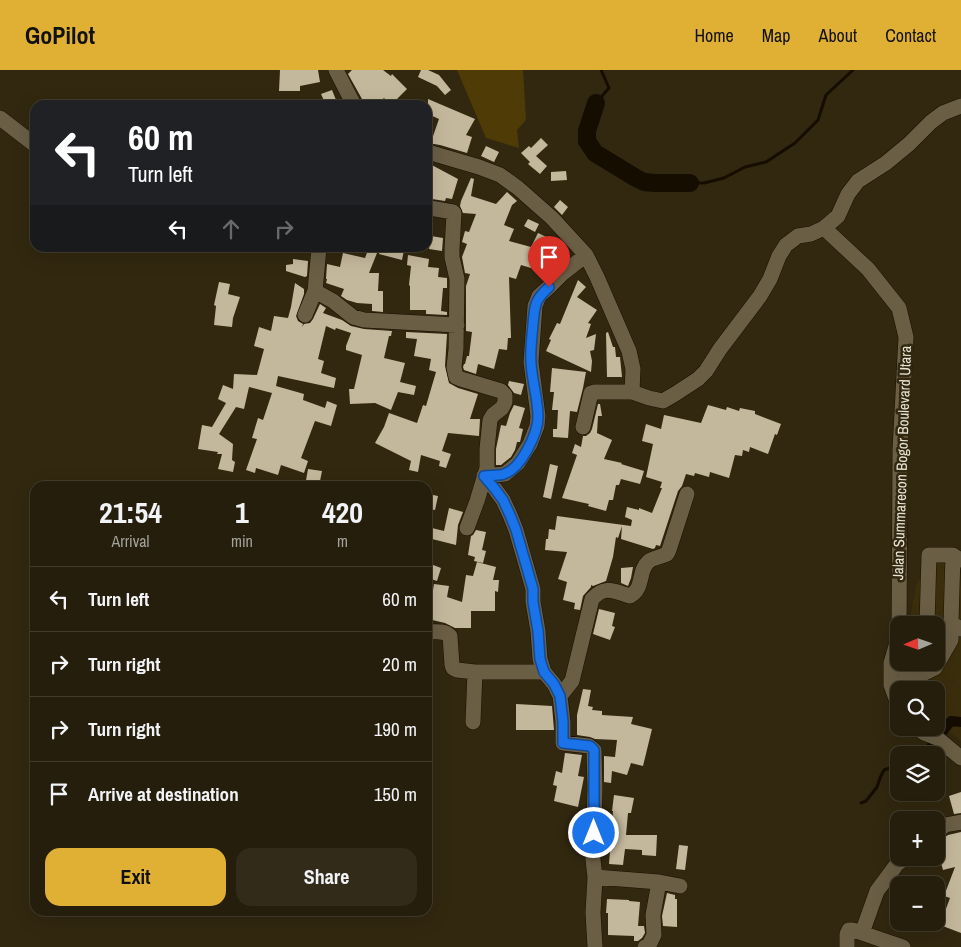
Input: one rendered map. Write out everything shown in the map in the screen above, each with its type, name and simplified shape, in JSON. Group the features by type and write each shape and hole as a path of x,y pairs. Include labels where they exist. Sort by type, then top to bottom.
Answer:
{"street":[{"path":"336,70 351,100"},
{"path":"583,427 591,393 632,392 663,401 698,379 706,371 720,348 760,296 786,245 798,236 817,231 838,216 848,194 858,181 886,163 943,113 961,106"},
{"path":"0,118 30,141"},
{"path":"432,153 500,175 552,218 586,255 629,351 633,369 632,392"},
{"path":"432,208 454,213 452,257 458,279 454,367 456,377 501,391 505,395 505,402 502,408 493,414 490,420 487,468 478,501 467,528"},
{"name":"Jalan Summarecon Bogor Boulevard Utara","path":"817,231 868,268 899,308 906,337 900,450 899,616"},
{"path":"305,315 315,291 319,252"},
{"path":"484,476 505,474 518,463 530,444 537,426 538,416 531,362 535,306 539,296 563,273 586,255"},
{"path":"315,291 353,317 457,326"},
{"path":"484,476 503,500 516,530 533,589 540,659 544,672 554,684 560,696 563,743 590,746 594,750 593,860 595,877 593,913 595,947"},
{"path":"560,696 572,681 592,599 598,592 606,590 630,596 638,590 644,566 650,560 667,554 687,494"},
{"path":"927,616 929,555 957,558 956,626 951,640 945,647"},
{"path":"432,632 447,633 450,636 452,665 456,670 475,672 544,672"},
{"path":"916,681 931,671"},
{"path":"473,722 475,672"},
{"path":"938,736 961,758"},
{"path":"945,826 961,822"},
{"path":"862,933 877,891 896,866"},
{"path":"595,877 659,882 680,886"},
{"path":"645,947 649,945 654,935 653,915 659,882"},
{"path":"847,947 847,934 849,930 903,947"}],"shaded area":[{"path":"457,70 523,70 526,120 517,130 519,148 486,138"},
{"path":"931,556 961,574 961,741 945,729 945,681 915,681 913,677 912,671 945,671 945,616 911,616 916,585"}],"building":[{"path":"280,70 318,70 320,82 300,86 300,91 279,91"},
{"path":"352,70 383,70 391,76 392,74 407,89 396,100 386,100 384,98 382,100 363,100 348,74"},
{"path":"421,70 428,70 439,75 451,90 445,95 437,86 418,77"},
{"path":"332,90 336,100 324,100 321,94"},
{"path":"432,101 475,119 466,135 472,137 467,153 432,144 439,119 432,116"},
{"path":"541,138 548,145 536,156 547,166 540,174 528,164 530,162 521,153 529,146 531,148"},
{"path":"486,146 499,152 494,162 481,156"},
{"path":"432,165 458,179 452,199 446,198 445,201 432,199"},
{"path":"566,171 567,180 551,181 551,172"},
{"path":"471,178 474,179 471,196 496,204 507,192 517,201 512,205 504,225 514,229 509,241 531,247 538,233 557,242 559,240 568,250 554,261 557,264 552,270 534,255 531,268 521,265 516,279 509,277 511,338 508,338 507,350 499,349 494,369 478,364 476,374 464,370 463,367 467,356 469,356 472,332 466,331 466,286 470,274 465,273 462,257 467,244 462,242 465,231 469,232 476,214 463,213 460,206"},
{"path":"560,200 568,207 562,215 554,207"},
{"path":"528,219 539,224 535,232 524,226"},
{"path":"432,236 443,238 442,251 432,249"},
{"path":"367,252 377,253 369,273 379,273 378,291 383,291 383,312 372,311 372,304 347,300 341,296 344,289 326,283 327,264 340,267 343,253 365,258"},
{"path":"380,252 404,252 402,260 379,254"},
{"path":"408,255 429,259 428,267 439,268 438,277 447,278 447,288 443,288 441,311 447,312 447,315 426,314 426,310 410,310 409,285 411,266 407,265"},
{"path":"293,259 308,261 307,276 286,271 286,265 293,264"},
{"path":"578,280 586,287 577,297 597,310 588,323 591,324 586,338 596,334 594,350 590,351 592,361 591,372 546,351 551,340 549,339 557,323 560,324"},
{"path":"219,282 230,284 228,294 240,297 232,327 214,325 216,306 214,305"},
{"path":"295,283 304,289 296,316 298,321 303,324 302,327 304,324 310,323 320,304 326,308 323,313 342,320 351,326 392,331 384,358 405,363 400,382 416,386 414,395 398,392 391,410 375,403 350,404 349,389 354,389 362,355 346,350 351,333 326,326 318,359 324,361 321,373 336,378 334,388 278,376 276,386 304,394 303,400 325,408 327,401 337,405 331,426 315,421 301,458 308,461 304,473 281,465 278,475 256,468 255,473 246,470 257,439 252,438 258,418 263,420 272,393 249,387 244,409 236,407 219,434 233,444 232,460 235,462 233,472 218,469 222,454 198,449 202,425 212,427 226,403 218,399 223,385 233,389 234,374 257,375 264,349 254,346 259,327 271,331 274,316 288,318"},
{"path":"406,332 447,334 445,366 449,383 478,394 470,419 480,419 479,436 448,433 442,451 451,454 446,468 439,466 440,461 421,455 418,472 409,470 411,461 375,443 389,413 417,423 423,405 426,406 436,372 429,370 431,359 414,356 417,339 406,338"},
{"path":"608,332 613,347 615,347 616,357 620,357 622,377 607,377 606,333"},
{"path":"552,368 586,372 577,412 570,411 568,438 553,437 553,429 557,429 558,410 552,410 554,392 550,392"},
{"path":"509,381 524,384 521,395 514,393 508,385"},
{"path":"598,404 600,404 602,416 598,416 597,433 612,440 604,459 644,471 640,484 621,479 619,485 616,485 613,500 609,500 606,511 588,506 589,504 562,498 577,455 572,453 575,444 581,447 583,436 590,433"},
{"path":"514,405 525,408 519,428 523,429 520,442 517,442 511,457 501,465 496,465 496,449 501,425 506,426"},
{"path":"708,405 726,410 727,407 739,411 740,408 755,411 755,414 781,424 777,435 775,434 768,454 750,447 749,452 743,450 742,456 735,455 729,478 710,472 709,477 695,473 694,476 686,474 678,491 660,546 656,545 653,549 621,539 622,526 618,538 616,537 613,557 606,581 591,585 583,596 580,610 574,609 575,603 563,600 567,582 558,579 567,552 545,550 549,529 555,530 557,516 631,526 632,520 625,517 627,507 639,510 639,508 652,513 662,488 660,488 662,482 646,477 653,444 642,441 646,424 661,429 664,415 701,423"},
{"path":"550,464 558,466 551,499 543,497"},
{"path":"308,469 322,471 320,481 306,481"},
{"path":"432,495 438,496 435,510 432,510"},
{"path":"449,508 463,512 458,525 456,545 432,539 432,528 444,531"},
{"path":"476,530 486,532 482,550 486,551 483,563 474,561 475,557 468,555 471,536"},
{"path":"477,562 496,567 493,580 499,580 498,592 495,591 495,611 471,611 471,628 455,628 432,620 434,584 449,586 447,597 462,602 466,575 473,576"},
{"path":"432,565 441,568 437,581 432,579"},
{"path":"633,567 628,586 621,583 621,568"},
{"path":"599,609 615,613 612,626 615,627 610,640 593,634"},
{"path":"583,689 591,690 588,706 593,707 592,710 602,711 602,715 633,717 631,724 652,729 643,766 631,763 627,775 612,771 611,783 604,782 604,756 615,757 617,740 595,739 577,735 577,715"},
{"path":"516,704 552,706 554,730 516,730"},
{"path":"565,753 582,755 578,776 584,777 578,807 554,801 557,786 553,785 556,771 562,773"},
{"path":"961,792 961,813 954,814 949,796"},
{"path":"614,795 634,798 631,813 628,813 626,835 657,835 656,856 642,855 642,850 625,849 623,865 609,864"},
{"path":"961,832 961,933 945,927 945,912 950,898 945,896 945,893 955,867 943,870 942,866 945,866 945,837"},
{"path":"679,845 688,846 685,870 676,869"},
{"path":"667,893 675,895 675,899 677,899 677,927 663,926 662,916"},
{"path":"607,899 640,902 638,926 644,926 645,933 642,938 634,941 634,936 608,935"}],"waterway":[{"path":"596,103 609,88 601,70"},
{"path":"690,183 704,183 724,178 745,167 766,162 795,143 818,120 826,95 853,70"},
{"path":"596,103 587,131 587,141 595,153 644,182 690,183"},
{"path":"932,746 951,721 961,722"},
{"path":"861,803 866,801 877,787 884,770 890,768"}],"route":[{"path":"549,287 539,296 535,306 531,344 531,362 538,416 537,426 530,444 518,463 505,474 484,476 503,500 516,530 533,589 540,659 544,672 554,684 560,696 563,743 590,746 594,750 594,833"}]}
